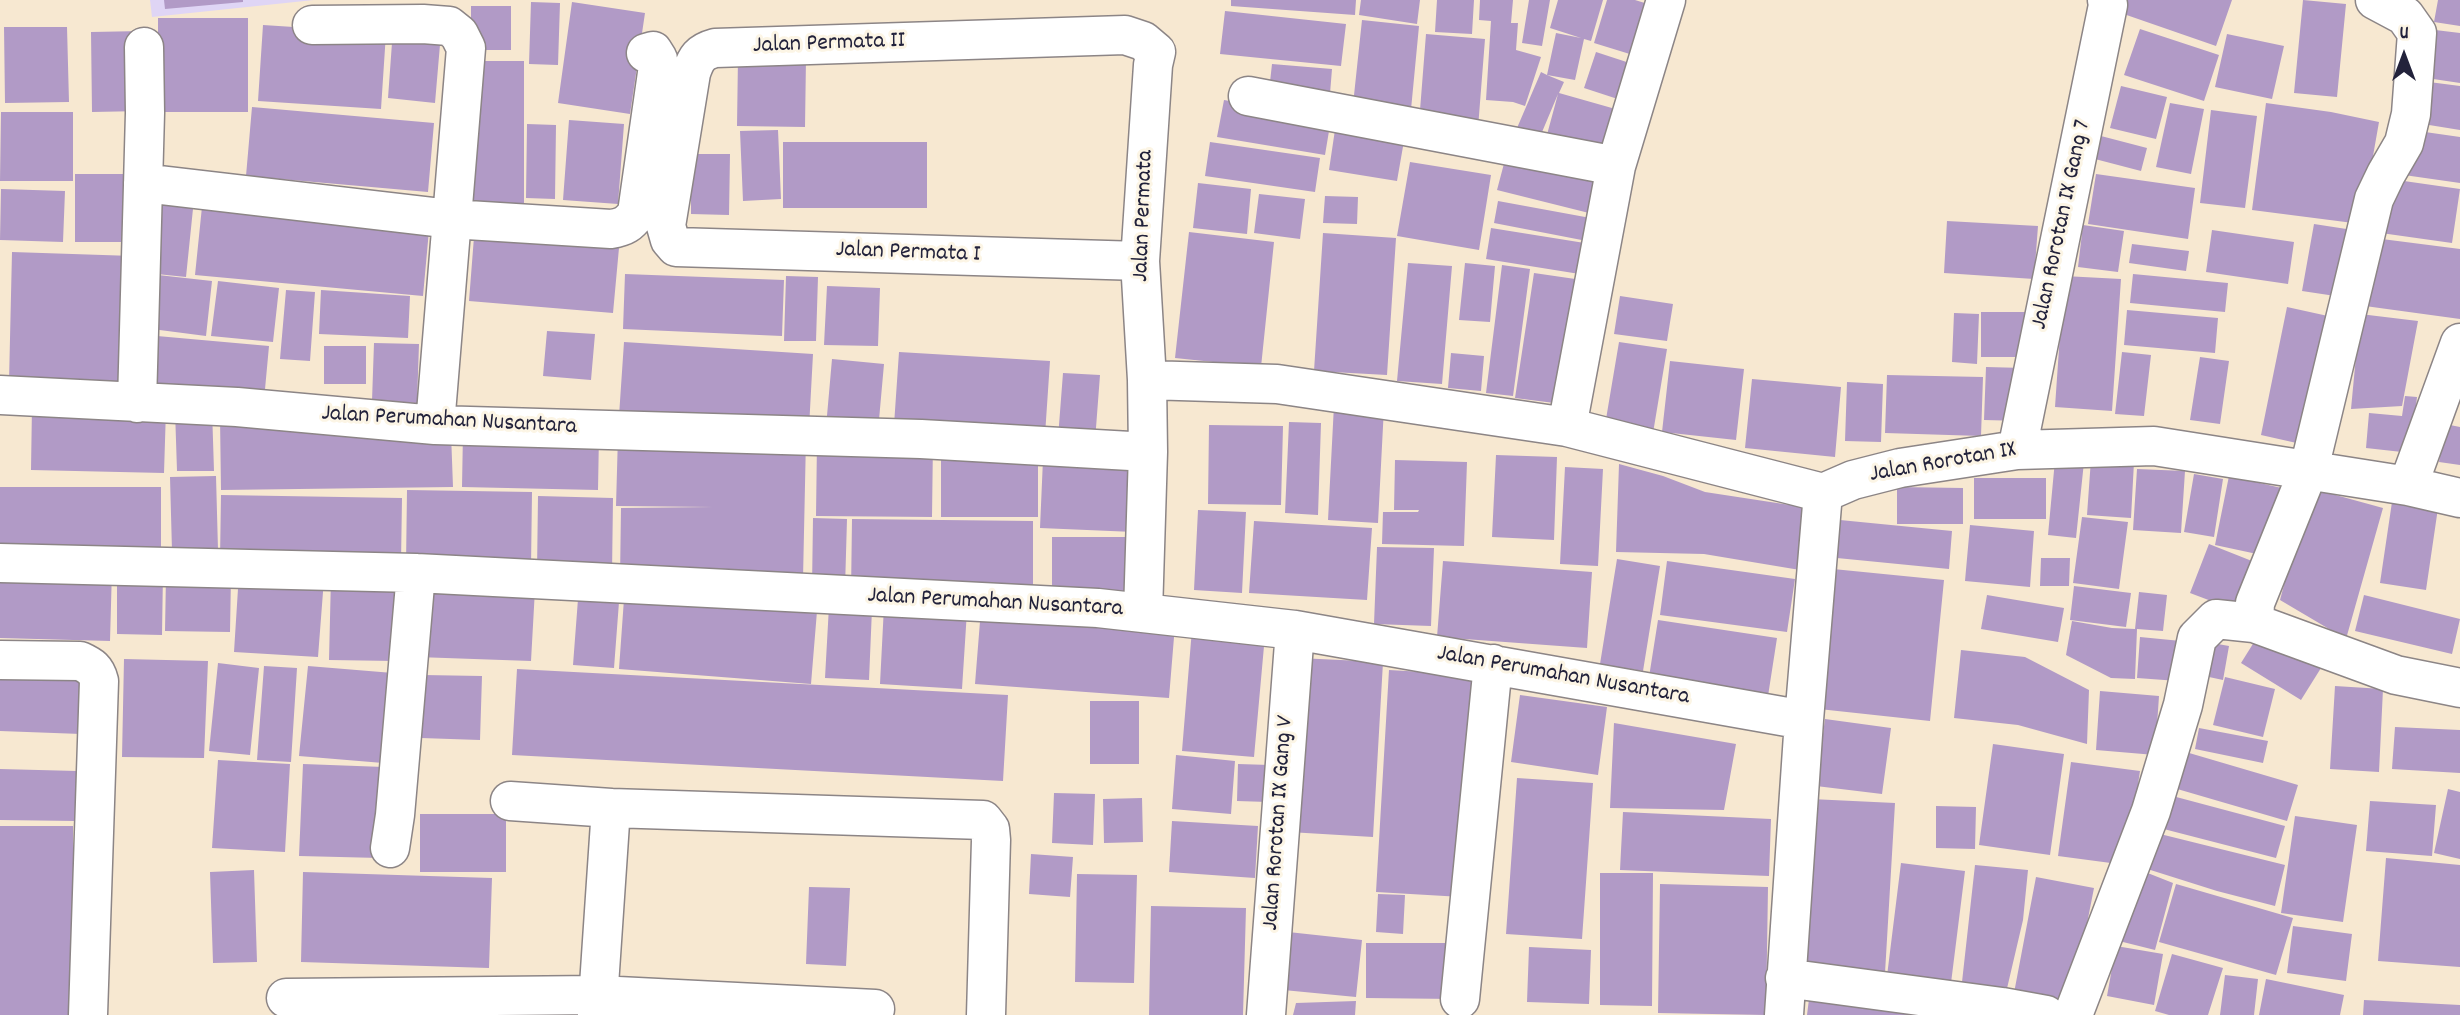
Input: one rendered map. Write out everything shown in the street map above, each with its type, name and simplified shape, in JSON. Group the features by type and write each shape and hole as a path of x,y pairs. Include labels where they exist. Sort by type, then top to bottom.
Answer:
{"street":[{"path":"1567,427 1616,166 1667,0"},
{"name":"Jalan Rorotan IX Gang 7","path":"2017,450 2063,233 2107,0"},
{"path":"2254,623 2255,603 2309,469 2374,199 2385,174 2404,143 2411,114 2417,33 2405,16 2375,0"},
{"path":"312,25 449,26 460,34 466,48 435,425"},
{"name":"Jalan Permata II","path":"676,247 670,240 666,226 691,73 696,59 703,51 1125,35 1143,41 1156,52"},
{"path":"137,402 144,47"},
{"path":"142,183 451,219 611,229 622,227 637,213 658,66 656,54 653,51 646,53"},
{"name":"Jalan Permata","path":"1148,452 1140,261 1156,52"},
{"path":"1248,96 1616,166"},
{"name":"Jalan Permata I","path":"676,247 1140,261"},
{"path":"2408,486 2460,343"},
{"path":"1147,380 1277,384 1567,427 1823,493 1784,997 2046,1015"},
{"name":"Jalan Perumahan Nusantara","path":"0,395 237,407 435,425 921,439 1148,452 1162,615"},
{"name":"Jalan Rorotan IX","path":"1823,493 1853,480 1900,468 2017,450 2154,446 2309,469 2460,498"},
{"name":"Jalan Perumahan Nusantara","path":"0,563 416,573 1098,608 1295,630 1804,720"},
{"path":"390,848 416,573"},
{"path":"2073,1015 2151,811 2183,705 2197,638 2216,619 2254,623 2396,675 2460,688"},
{"name":"Jalan Rorotan IX Gang V","path":"1266,1015 1295,630"},
{"path":"0,660 80,661 97,673 99,681 88,1015"},
{"path":"1460,999 1493,664"},
{"path":"510,801 611,808 983,820 990,829 991,840 986,1015"},
{"path":"598,1005 611,808"},
{"path":"286,998 875,1009"}],"shaded area":[{"path":"150,0 314,0 152,17"}],"building":[{"path":"164,0 243,0 243,2 165,9"},
{"path":"1231,0 1356,0 1355,15 1231,6"},
{"path":"1361,0 1420,0 1417,24 1359,15"},
{"path":"1437,0 1474,0 1472,34 1435,32"},
{"path":"1480,0 1513,0 1511,23 1518,23 1516,50 1541,57 1525,106 1513,102 1486,100 1491,21 1479,20"},
{"path":"1529,0 1550,0 1542,46 1522,43"},
{"path":"1558,0 1603,0 1591,41 1584,39 1575,80 1547,75 1556,33 1581,38 1550,28"},
{"path":"1607,0 1635,0 1648,4 1633,55 1594,43"},
{"path":"2119,0 2232,0 2216,46 2115,11"},
{"path":"2303,0 2346,4 2337,97 2294,93"},
{"path":"2438,0 2460,0 2460,26 2434,22"},
{"path":"531,2 560,3 558,65 529,64"},
{"path":"572,2 645,13 630,114 558,103"},
{"path":"471,6 511,6 511,50 471,50"},
{"path":"1225,11 1346,24 1341,66 1220,54"},
{"path":"158,18 248,18 248,112 158,112"},
{"path":"1362,20 1419,26 1410,120 1352,114"},
{"path":"263,25 386,33 381,109 258,101"},
{"path":"4,27 67,27 69,102 5,103"},
{"path":"393,29 441,33 435,103 388,98"},
{"path":"2140,29 2219,55 2204,101 2124,75"},
{"path":"2427,29 2460,33 2460,83 2420,77"},
{"path":"143,31 143,111 92,112 91,32"},
{"path":"1426,34 1485,39 1478,128 1419,123"},
{"path":"2227,34 2284,46 2272,99 2215,87"},
{"path":"1596,52 1645,68 1633,104 1584,88"},
{"path":"738,57 806,58 805,127 737,126"},
{"path":"466,61 524,61 524,203 466,203"},
{"path":"1272,64 1332,69 1329,106 1268,100"},
{"path":"1541,72 1564,82 1559,93 1626,112 1612,162 1545,142 1558,94 1537,144 1514,135"},
{"path":"2429,82 2460,86 2460,130 2423,124"},
{"path":"2121,86 2167,97 2156,139 2110,128"},
{"path":"1224,100 1331,119 1325,155 1217,137"},
{"path":"2170,103 2204,109 2191,174 2156,167"},
{"path":"2266,103 2379,122 2361,224 2252,210"},
{"path":"252,107 434,123 428,192 246,176"},
{"path":"2211,110 2257,116 2245,208 2200,203"},
{"path":"1,112 73,112 73,181 0,181"},
{"path":"569,120 624,124 618,204 563,200"},
{"path":"1336,123 1405,135 1397,181 1329,170"},
{"path":"527,124 556,125 555,199 526,198"},
{"path":"778,130 781,199 743,201 740,131"},
{"path":"2411,130 2460,137 2460,183 2404,175"},
{"path":"2101,136 2147,148 2141,171 2095,159"},
{"path":"783,142 927,142 927,208 783,208"},
{"path":"1210,142 1320,158 1315,192 1205,176"},
{"path":"691,154 730,154 729,215 691,214"},
{"path":"1506,156 1605,182 1597,215 1497,190"},
{"path":"1410,162 1491,175 1479,250 1397,236"},
{"path":"75,174 137,174 137,242 75,242"},
{"path":"2096,174 2195,188 2188,239 2088,224"},
{"path":"2390,179 2460,189 2452,243 2381,233"},
{"path":"1198,183 1251,189 1247,234 1193,228"},
{"path":"1,189 65,191 63,242 0,240"},
{"path":"1259,194 1305,199 1300,239 1254,233"},
{"path":"154,195 194,199 186,277 147,273"},
{"path":"1325,196 1358,197 1357,224 1323,223"},
{"path":"203,197 430,219 423,296 195,275"},
{"path":"1498,201 1596,219 1592,242 1494,223"},
{"path":"1947,221 2038,226 2034,279 1944,273"},
{"path":"475,224 620,237 613,313 469,301"},
{"path":"2314,224 2353,230 2342,297 2302,291"},
{"path":"2083,225 2124,231 2118,272 2078,267"},
{"path":"1491,228 1597,245 1592,276 1486,259"},
{"path":"2212,230 2294,242 2288,284 2206,272"},
{"path":"1189,232 1274,242 1261,367 1175,358"},
{"path":"1323,233 1396,238 1387,375 1314,371"},
{"path":"2374,238 2460,249 2460,319 2365,306"},
{"path":"2132,244 2189,251 2186,271 2129,263"},
{"path":"12,252 133,256 130,386 9,382"},
{"path":"1408,263 1452,266 1442,384 1397,381"},
{"path":"1465,263 1495,266 1490,322 1459,320"},
{"path":"1502,265 1530,269 1513,396 1486,393"},
{"path":"1534,273 1589,281 1570,405 1515,398"},
{"path":"625,274 784,280 782,336 623,329"},
{"path":"2133,274 2228,283 2225,312 2130,303"},
{"path":"158,275 212,281 206,336 152,329"},
{"path":"786,276 818,277 816,341 784,341"},
{"path":"2064,276 2121,279 2112,411 2055,407"},
{"path":"218,281 279,288 273,342 211,336"},
{"path":"827,286 880,288 878,346 824,345"},
{"path":"286,290 315,292 310,361 280,359"},
{"path":"321,290 410,296 408,338 319,334"},
{"path":"1620,296 1673,304 1667,341 1614,334"},
{"path":"2287,307 2337,318 2310,446 2261,435"},
{"path":"2127,310 2218,318 2215,353 2124,345"},
{"path":"1981,312 2027,312 2027,357 1981,357"},
{"path":"1954,313 1979,314 1977,364 1952,362"},
{"path":"2360,314 2418,321 2402,406 2351,409"},
{"path":"547,331 595,334 591,380 543,376"},
{"path":"157,336 269,346 264,400 152,389"},
{"path":"624,342 813,354 809,428 619,416"},
{"path":"1619,342 1667,349 1653,433 1605,425"},
{"path":"374,343 419,344 417,403 372,401"},
{"path":"324,346 366,346 366,384 324,384"},
{"path":"899,352 1050,361 1045,435 894,425"},
{"path":"2122,352 2151,355 2144,416 2115,414"},
{"path":"1451,353 1484,356 1481,391 1448,388"},
{"path":"2200,357 2229,361 2220,424 2190,420"},
{"path":"832,359 884,364 878,431 826,427"},
{"path":"1670,361 1744,369 1736,440 1662,432"},
{"path":"1986,367 2024,368 2023,421 1984,420"},
{"path":"1063,373 1100,375 1095,441 1058,438"},
{"path":"1887,375 1983,377 1981,436 1885,433"},
{"path":"1752,379 1841,387 1835,457 1745,448"},
{"path":"1847,382 1883,384 1881,442 1845,441"},
{"path":"2405,396 2417,397 2411,453 2366,448 2369,413 2402,416"},
{"path":"1334,405 1384,407 1378,523 1328,520"},
{"path":"32,406 166,409 164,473 31,470"},
{"path":"212,409 214,471 177,471 175,410"},
{"path":"220,417 451,433 453,487 221,490"},
{"path":"1289,422 1321,423 1318,515 1285,513"},
{"path":"2445,424 2460,427 2460,465 2439,462"},
{"path":"1209,425 1283,426 1281,505 1208,504"},
{"path":"463,432 599,434 598,490 462,487"},
{"path":"618,435 806,438 803,579 620,579 621,508 713,507 616,506"},
{"path":"817,441 933,441 932,517 816,516"},
{"path":"941,455 1038,455 1038,517 941,517"},
{"path":"1496,455 1557,457 1554,540 1492,537"},
{"path":"1043,459 1137,463 1134,532 1040,528"},
{"path":"2091,459 2134,462 2131,518 2087,515"},
{"path":"1395,460 1467,462 1464,546 1382,544 1383,512 1419,510 1394,510"},
{"path":"2055,460 2084,462 2076,538 2048,535"},
{"path":"1619,464 1663,476 1705,492 1803,507 1800,570 1704,554 1616,552"},
{"path":"1565,467 1603,469 1598,566 1560,564"},
{"path":"2137,469 2185,471 2181,533 2133,530"},
{"path":"2194,474 2223,479 2214,537 2184,532"},
{"path":"216,476 218,550 172,551 170,477"},
{"path":"2229,476 2286,489 2271,557 2215,545"},
{"path":"1974,478 2046,478 2046,519 1974,519"},
{"path":"0,487 161,487 161,547 0,547"},
{"path":"1897,487 1963,488 1963,524 1897,524"},
{"path":"2310,488 2383,508 2346,639 2280,600"},
{"path":"407,490 532,492 531,567 406,565"},
{"path":"221,495 402,498 401,563 220,560"},
{"path":"538,496 613,498 612,574 537,572"},
{"path":"2392,502 2438,508 2426,590 2380,583"},
{"path":"1198,510 1246,512 1242,593 1194,590"},
{"path":"2082,517 2128,522 2119,589 2073,583"},
{"path":"813,518 847,519 845,588 812,588"},
{"path":"852,519 1033,521 1033,595 851,593"},
{"path":"1840,520 1952,531 1949,569 1837,558"},
{"path":"1254,521 1372,528 1367,600 1249,593"},
{"path":"1970,525 2034,531 2030,587 1965,581"},
{"path":"1052,537 1134,537 1134,599 1052,599"},
{"path":"2209,544 2262,565 2243,613 2190,593"},
{"path":"1377,547 1434,548 1431,626 1374,624"},
{"path":"2041,558 2070,558 2069,586 2040,586"},
{"path":"1617,559 1660,566 1643,671 1600,664"},
{"path":"1443,561 1592,572 1587,648 1437,637"},
{"path":"1667,561 1795,579 1787,632 1660,615"},
{"path":"0,566 112,569 110,641 0,638"},
{"path":"1833,569 1944,580 1930,721 1819,709"},
{"path":"117,571 163,572 162,635 117,634"},
{"path":"239,573 324,579 318,657 234,652"},
{"path":"166,575 231,576 230,632 165,631"},
{"path":"331,577 397,579 395,661 329,660"},
{"path":"420,584 535,589 531,661 417,657"},
{"path":"625,585 818,599 811,684 619,669"},
{"path":"2074,586 2131,593 2126,627 2070,620"},
{"path":"2139,592 2167,595 2163,631 2137,629 2135,679 2111,678 2066,655 2072,621 2135,629"},
{"path":"1987,595 2064,608 2058,642 1981,629"},
{"path":"2364,595 2460,619 2452,654 2355,631"},
{"path":"578,599 619,602 614,668 573,665"},
{"path":"829,606 872,609 869,680 825,678"},
{"path":"884,606 967,611 962,689 880,684"},
{"path":"981,609 1175,625 1169,698 975,684"},
{"path":"1658,620 1777,638 1768,696 1649,677"},
{"path":"1192,629 1265,635 1254,757 1182,751"},
{"path":"2261,631 2321,668 2301,700 2241,663"},
{"path":"2140,637 2181,641 2178,681 2137,678"},
{"path":"2201,641 2229,646 2223,680 2195,674"},
{"path":"1961,650 2025,657 2089,690 2087,744 2018,725 1954,718"},
{"path":"1298,658 1383,662 1373,837 1289,832"},
{"path":"124,659 208,661 204,758 122,757"},
{"path":"218,663 259,668 250,755 209,751"},
{"path":"264,666 297,668 291,762 257,760"},
{"path":"308,666 393,673 383,763 299,756"},
{"path":"0,669 83,672 81,734 0,731"},
{"path":"517,669 1008,695 1003,781 512,755"},
{"path":"1389,670 1475,675 1462,897 1376,892"},
{"path":"423,675 482,676 480,740 421,738"},
{"path":"2225,677 2275,689 2263,737 2213,725"},
{"path":"2335,686 2383,689 2379,772 2330,769"},
{"path":"2100,691 2159,696 2155,755 2096,750"},
{"path":"1520,695 1607,707 1598,775 1511,762"},
{"path":"1090,701 1139,701 1139,764 1090,764"},
{"path":"1825,719 1891,728 1882,794 1816,786"},
{"path":"1614,723 1736,744 1724,810 1610,808"},
{"path":"2395,727 2460,730 2460,773 2392,769"},
{"path":"2199,728 2268,741 2263,763 2195,749"},
{"path":"1993,744 2064,754 2050,855 1979,845"},
{"path":"2179,750 2298,785 2287,821 2167,786"},
{"path":"1176,755 1235,761 1231,814 1172,809"},
{"path":"218,760 290,764 285,852 212,848"},
{"path":"2071,762 2140,771 2126,865 2058,856"},
{"path":"303,764 384,767 380,858 299,856"},
{"path":"1238,764 1270,765 1268,802 1237,801"},
{"path":"0,769 77,771 76,821 0,820"},
{"path":"1517,778 1593,783 1582,939 1506,934"},
{"path":"2448,789 2460,792 2460,859 2434,853"},
{"path":"1054,793 1095,794 1093,845 1052,843"},
{"path":"2165,794 2285,826 2276,858 2156,827"},
{"path":"1142,798 1143,842 1104,843 1103,799"},
{"path":"1811,799 1895,803 1885,973 1800,968"},
{"path":"2370,801 2436,805 2432,856 2366,851"},
{"path":"1936,806 1976,807 1975,849 1936,848"},
{"path":"1623,812 1771,819 1769,876 1620,870"},
{"path":"420,814 506,814 506,872 420,872"},
{"path":"2295,816 2357,825 2343,922 2281,913"},
{"path":"1172,821 1258,826 1255,878 1169,872"},
{"path":"0,826 73,826 73,1015 0,1015"},
{"path":"2152,832 2285,865 2275,906 2141,867"},
{"path":"1031,854 1073,857 1070,897 1029,894"},
{"path":"2386,858 2460,865 2460,967 2378,961"},
{"path":"1901,863 1965,871 1951,983 1887,976"},
{"path":"1975,865 2028,870 2023,920 2005,997 1961,991"},
{"path":"2135,868 2173,883 2155,950 2119,941"},
{"path":"254,870 257,962 213,963 210,872"},
{"path":"303,872 492,878 489,968 301,962"},
{"path":"1600,873 1653,873 1652,1006 1600,1005"},
{"path":"1077,874 1137,875 1134,983 1075,982"},
{"path":"2036,877 2094,888 2071,1005 2014,993"},
{"path":"1660,884 1768,887 1766,1015 1658,1013"},
{"path":"2176,884 2293,918 2276,975 2159,942"},
{"path":"809,887 850,888 846,966 806,964"},
{"path":"1378,894 1405,895 1403,934 1376,932"},
{"path":"1151,906 1246,908 1243,1015 1149,1015"},
{"path":"2293,926 2352,934 2346,981 2287,973"},
{"path":"1279,931 1362,940 1356,997 1273,989"},
{"path":"1366,943 1455,943 1455,999 1366,998"},
{"path":"2116,946 2163,954 2154,1005 2107,996"},
{"path":"1529,947 1591,950 1589,1004 1527,1002"},
{"path":"2172,954 2223,968 2208,1015 2169,1015 2155,1011"},
{"path":"2225,975 2258,979 2254,1015 2220,1015"},
{"path":"2266,979 2344,995 2340,1015 2259,1015"},
{"path":"1809,999 1987,1015 1807,1015"},
{"path":"2364,1000 2460,1005 2460,1015 2363,1015"},
{"path":"1356,1001 1355,1015 1293,1015 1296,1003"}]}
